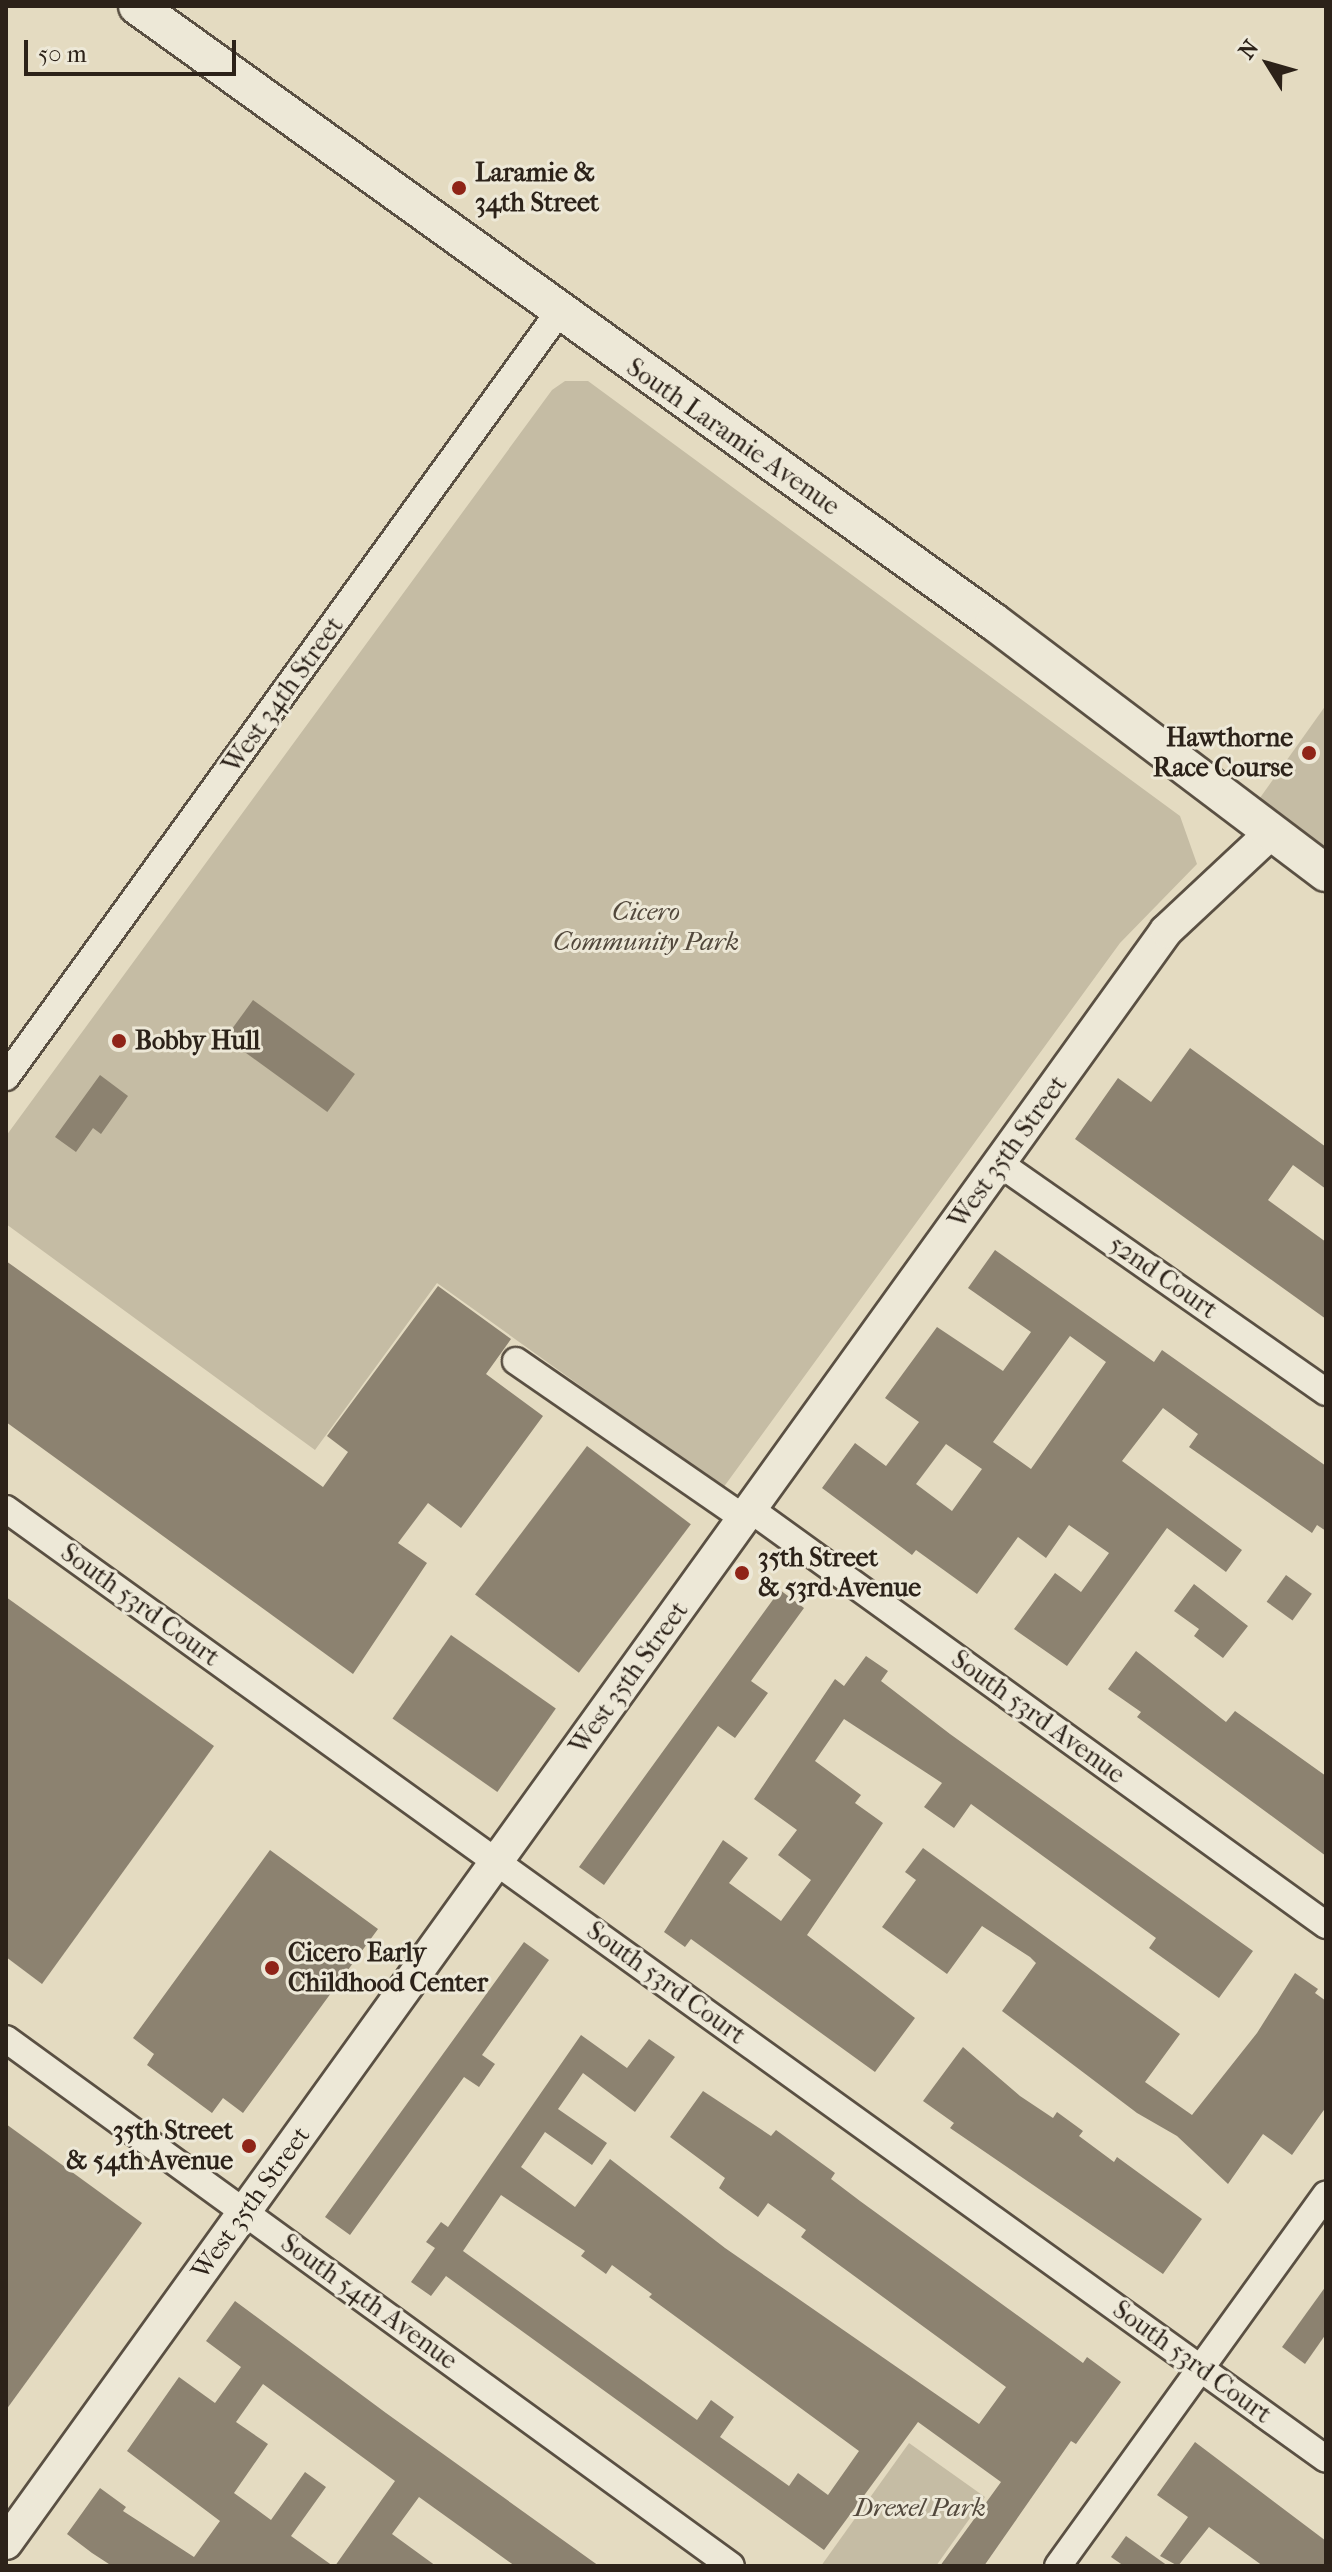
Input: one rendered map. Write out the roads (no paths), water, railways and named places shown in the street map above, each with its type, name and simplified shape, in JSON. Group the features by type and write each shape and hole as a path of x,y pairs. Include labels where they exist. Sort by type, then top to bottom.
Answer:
{"main road":[{"name":"South Laramie Avenue","path":"137,6 994,622 1326,873"}],"street":[{"name":"West 34th Street","path":"6,1077 559,312"},
{"name":"West 35th Street","path":"6,2543 1166,931 1273,831"},
{"name":"52nd Court","path":"999,1163 1326,1392"},
{"name":"South 53rd Avenue","path":"516,1361 747,1514 1326,1925"},
{"name":"South 53rd Court","path":"6,1509 1326,2459"},
{"name":"South 54th Avenue","path":"6,2039 731,2566"},
{"path":"1058,2566 1326,2195"}],"place":[{"name":"Laramie & 34th Street","path":"459,188"},
{"name":"Hawthorne Race Course","path":"1309,753"},
{"name":"Bobby Hull","path":"119,1041"},
{"name":"35th Street & 53rd Avenue","path":"742,1573"},
{"name":"Cicero Early Childhood Center","path":"272,1968"},
{"name":"35th Street & 54th Avenue","path":"249,2146"}],"park label":[{"name":"Cicero Community Park","path":"646,927"},
{"name":"Drexel Park","path":"920,2508"}]}
